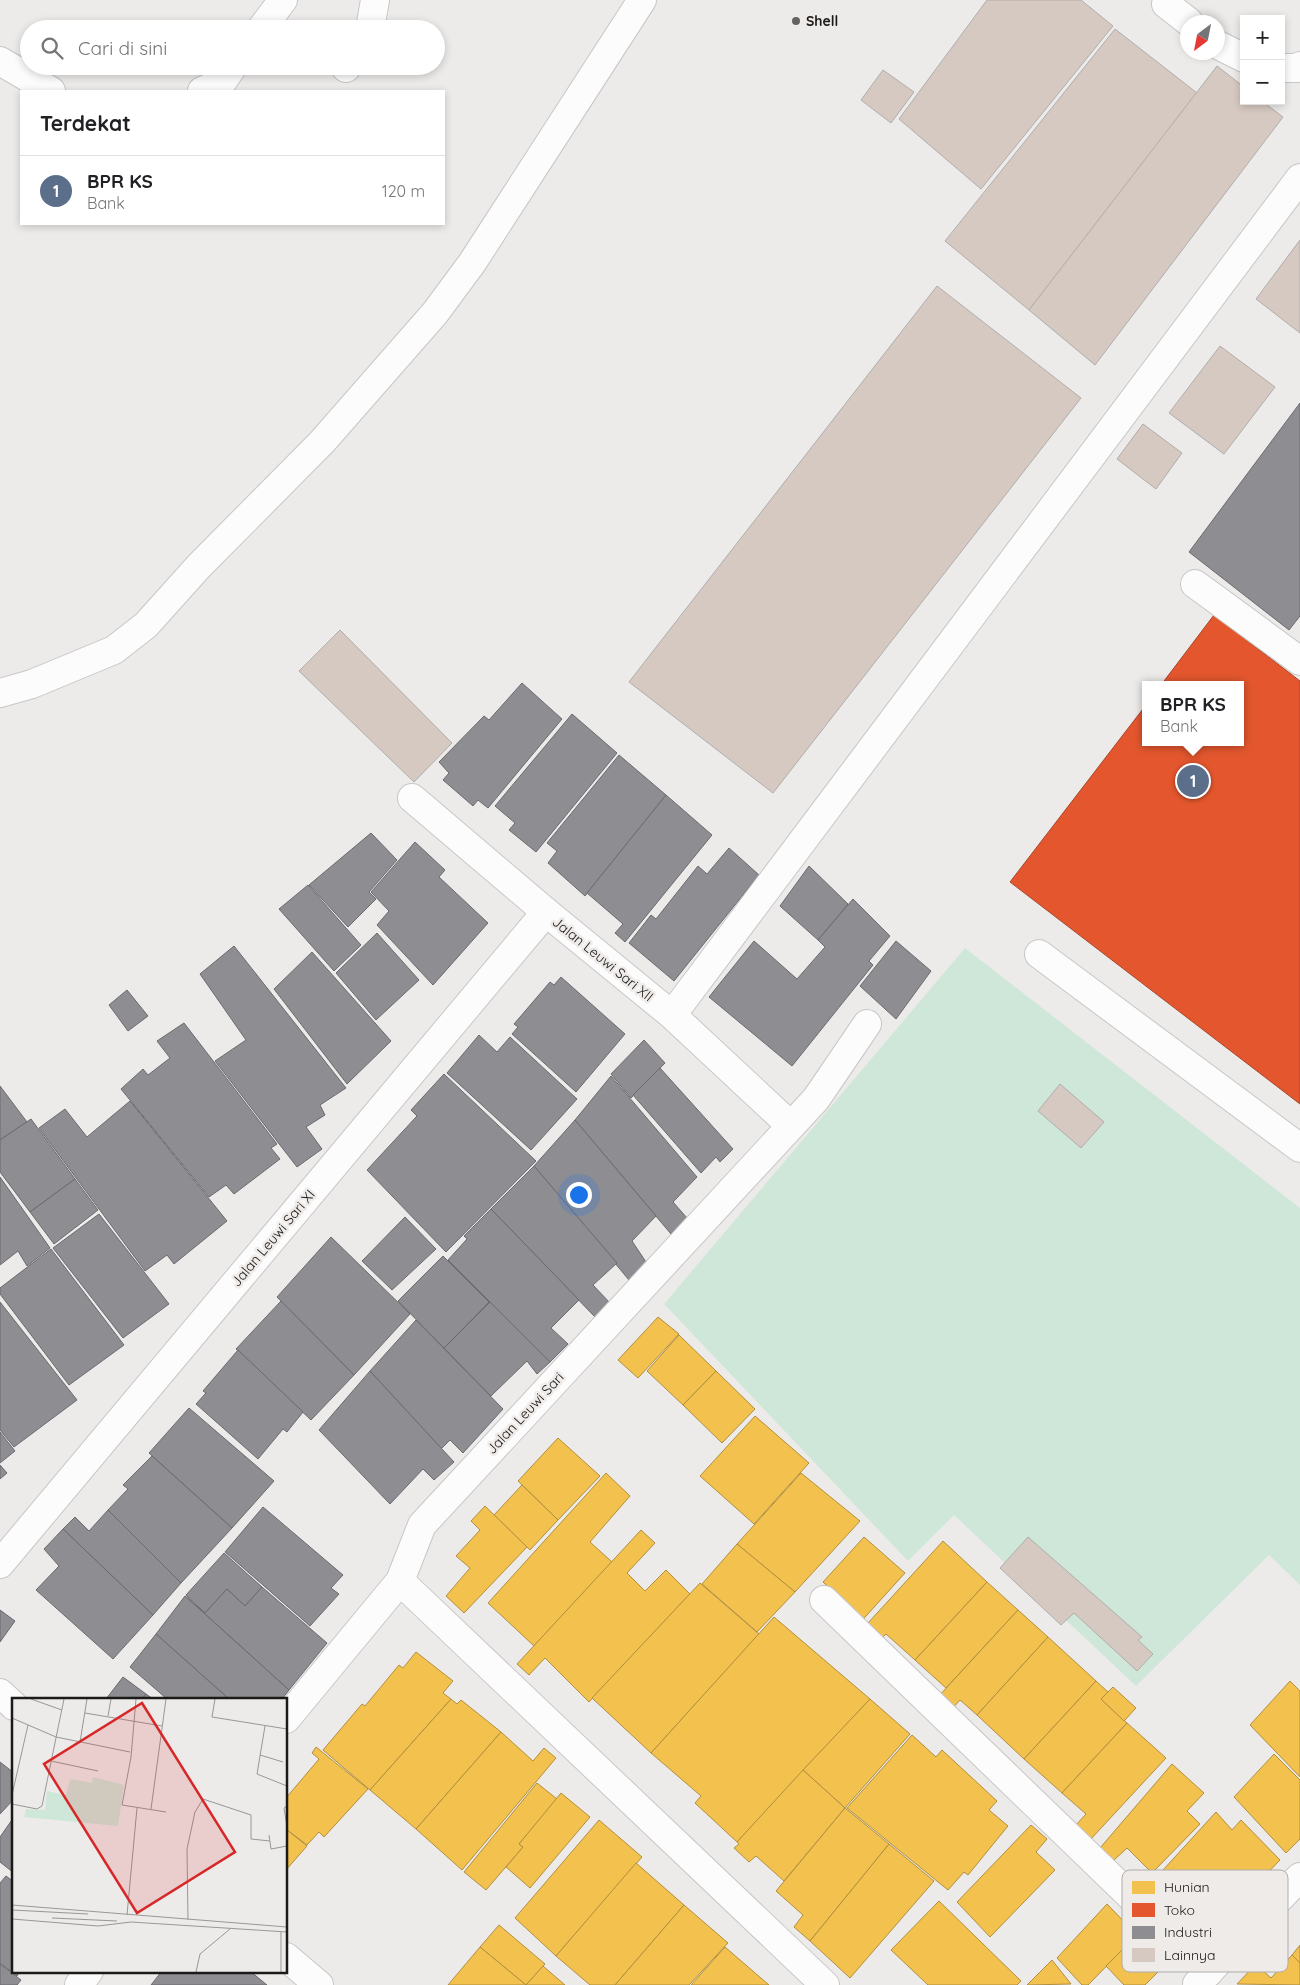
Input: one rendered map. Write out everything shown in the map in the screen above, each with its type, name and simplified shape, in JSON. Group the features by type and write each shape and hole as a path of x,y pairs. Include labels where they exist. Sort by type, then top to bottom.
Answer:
{"street":[{"path":"268,20 283,0"},
{"path":"371,20 374,0"},
{"path":"0,693 32,684 114,650 146,625 199,566 322,442 435,313 472,263 642,0"},
{"path":"1166,4 1180,15"},
{"path":"1225,48 1240,56"},
{"path":"0,61 20,73"},
{"path":"1285,68 1297,68 1300,66"},
{"path":"24,75 49,90"},
{"path":"204,90 222,82 227,75"},
{"path":"672,1014 1300,178"},
{"path":"1195,584 1300,661"},
{"name":"Jalan Leuwi Sari XII","path":"412,798 546,912 672,1014 790,1125"},
{"name":"Jalan Leuwi Sari XI","path":"0,1564 546,912"},
{"path":"1039,954 1300,1148"},
{"name":"Jalan Leuwi Sari","path":"288,1717 400,1581 422,1524 816,1099 867,1024"},
{"path":"400,1581 817,1983"},
{"path":"824,1600 1122,1897"},
{"path":"0,1693 12,1704"},
{"path":"1288,1889 1300,1877"},
{"path":"288,1958 319,1985"},
{"path":"79,1985 88,1972"}],"green space":[{"path":"965,948 1300,1208 1300,1585 1269,1555 1136,1686 954,1515 908,1561 664,1304"}],"building: Hunian":[{"path":"658,1317 679,1334 638,1378 618,1360"},
{"path":"679,1335 716,1371 683,1405 647,1371"},
{"path":"716,1371 755,1409 722,1443 683,1405"},
{"path":"755,1416 809,1463 754,1524 700,1476"},
{"path":"558,1438 600,1476 558,1520 518,1481"},
{"path":"606,1473 630,1496 590,1542 612,1562 534,1646 488,1603"},
{"path":"801,1473 860,1521 795,1592 737,1544"},
{"path":"522,1485 558,1520 530,1550 494,1515"},
{"path":"485,1506 527,1547 464,1613 446,1596 470,1568 456,1556 480,1530 471,1521"},
{"path":"641,1530 655,1543 627,1573 645,1591 666,1570 690,1594 589,1702 545,1658 529,1675 517,1664"},
{"path":"864,1537 905,1573 857,1626 844,1602 823,1582"},
{"path":"943,1541 987,1582 915,1660 886,1634 883,1637 868,1623"},
{"path":"737,1544 795,1592 757,1632 702,1584"},
{"path":"987,1582 1018,1610 946,1688 915,1660"},
{"path":"700,1583 759,1634 651,1753 592,1698"},
{"path":"1018,1610 1048,1637 977,1715 960,1700 951,1710 937,1698"},
{"path":"774,1617 870,1699 737,1842 695,1803 701,1796 651,1753"},
{"path":"1048,1637 1096,1681 1024,1759 977,1715"},
{"path":"416,1652 453,1681 443,1693 451,1699 370,1790 323,1750 362,1704 365,1706 399,1665 403,1668"},
{"path":"1096,1681 1108,1692 1101,1699 1127,1723 1062,1793 1024,1759"},
{"path":"1290,1681 1300,1691 1300,1777 1250,1725"},
{"path":"1113,1687 1136,1708 1124,1721 1101,1699"},
{"path":"451,1699 457,1704 461,1700 501,1732 416,1829 370,1790"},
{"path":"870,1699 910,1734 845,1808 803,1770"},
{"path":"1127,1723 1166,1758 1090,1840 1075,1826 1086,1814 1062,1793"},
{"path":"501,1732 533,1761 544,1748 556,1758 462,1870 416,1829"},
{"path":"912,1735 936,1757 942,1750 997,1801 989,1810 1008,1826 968,1875 964,1872 948,1890 847,1808"},
{"path":"316,1747 368,1789 324,1837 319,1832 307,1845 288,1831 288,1796 319,1759 312,1753"},
{"path":"1274,1754 1300,1780 1300,1839 1286,1853 1234,1797"},
{"path":"1172,1764 1204,1793 1187,1811 1200,1824 1155,1870 1149,1870 1127,1848 1113,1861 1100,1848"},
{"path":"803,1770 845,1808 784,1881 756,1856 749,1862 734,1848 739,1844 737,1842"},
{"path":"537,1783 557,1799 519,1844 523,1847 486,1890 464,1872"},
{"path":"561,1793 590,1817 530,1888 506,1867 523,1847 519,1844"},
{"path":"845,1808 889,1844 810,1941 794,1927 803,1915 776,1891"},
{"path":"1216,1812 1232,1830 1241,1820 1280,1860 1270,1870 1163,1870"},
{"path":"599,1820 642,1857 556,1956 515,1918"},
{"path":"1031,1825 1047,1839 1036,1852 1055,1870 990,1937 957,1902"},
{"path":"288,1831 307,1846 288,1868"},
{"path":"889,1844 934,1881 850,1978 810,1941"},
{"path":"636,1863 684,1905 615,1985 590,1985 556,1956"},
{"path":"939,1901 1021,1981 1017,1985 928,1985 891,1950"},
{"path":"1107,1904 1122,1920 1122,1950 1088,1985 1082,1985 1057,1958"},
{"path":"684,1905 728,1943 689,1985 615,1985"},
{"path":"499,1925 545,1964 526,1985 480,1947"},
{"path":"1300,1945 1300,1963 1292,1955"},
{"path":"480,1947 526,1985 448,1985"},
{"path":"725,1947 769,1985 691,1985"},
{"path":"1122,1950 1122,1972 1158,1972 1145,1985 1124,1985 1106,1966"},
{"path":"1292,1955 1300,1963 1300,1985 1237,1984 1248,1972 1265,1972 1271,1978 1276,1972 1288,1972 1288,1959"},
{"path":"1052,1960 1071,1984 1027,1985"},
{"path":"543,1966 565,1985 526,1985"}],"building: Toko":[{"path":"1214,615 1300,681 1300,1104 1010,882 1142,710 1142,746 1244,746 1244,681 1164,681"}],"building: Industri":[{"path":"1300,403 1300,616 1289,630 1189,552"},
{"path":"522,683 562,719 488,808 478,800 473,806 443,780 449,773 439,762 484,716 489,720"},
{"path":"572,714 617,753 536,852 509,830 515,823 495,806"},
{"path":"619,755 666,795 585,896 548,863 557,851 547,843"},
{"path":"666,795 712,835 625,942 615,933 623,924 587,893"},
{"path":"371,833 397,860 369,892 376,899 348,927 309,885"},
{"path":"415,842 445,870 439,877 488,923 433,985 377,925 389,911 371,892"},
{"path":"729,848 759,875 674,981 629,943 651,915 656,919 698,866 707,874"},
{"path":"809,866 848,904 818,940 780,906"},
{"path":"308,885 361,945 334,971 279,909"},
{"path":"853,899 890,936 869,961 873,965 792,1066 709,997 754,941 797,979 825,947 818,940"},
{"path":"377,933 419,980 376,1020 336,973"},
{"path":"896,941 931,971 896,1019 860,986"},
{"path":"234,946 346,1088 320,1105 325,1115 306,1127 322,1149 297,1167 215,1061 246,1040 200,974"},
{"path":"312,952 391,1041 347,1084 274,989"},
{"path":"561,977 625,1034 576,1092 512,1034 518,1027 514,1024 550,982 554,985"},
{"path":"127,990 148,1016 128,1031 109,1005"},
{"path":"184,1023 277,1144 271,1148 280,1159 234,1194 226,1185 209,1197 121,1089 143,1069 148,1075 170,1058 157,1041"},
{"path":"479,1035 497,1052 510,1037 577,1099 531,1150 447,1073"},
{"path":"644,1040 665,1063 631,1098 611,1074"},
{"path":"660,1068 733,1149 720,1162 716,1157 701,1173 633,1095"},
{"path":"444,1074 536,1161 446,1252 367,1170 417,1116 411,1110"},
{"path":"611,1076 697,1177 673,1202 687,1218 671,1234 575,1120"},
{"path":"0,1086 27,1122 0,1140"},
{"path":"130,1101 227,1221 174,1264 167,1255 145,1271 39,1128 65,1109 87,1137"},
{"path":"31,1119 75,1179 30,1212 0,1172 0,1140"},
{"path":"575,1120 656,1216 632,1241 646,1262 629,1280 534,1166"},
{"path":"534,1166 617,1263 593,1285 610,1303 595,1317 491,1209"},
{"path":"0,1177 50,1248 27,1266 18,1251 0,1265"},
{"path":"75,1179 98,1210 54,1244 30,1212"},
{"path":"491,1209 579,1300 551,1328 568,1344 550,1362 448,1260 467,1239 464,1236"},
{"path":"99,1214 169,1304 123,1338 53,1248"},
{"path":"405,1217 436,1249 392,1290 362,1261"},
{"path":"331,1237 410,1314 354,1375 277,1297"},
{"path":"51,1249 124,1345 69,1385 0,1294 0,1288"},
{"path":"443,1256 489,1302 444,1348 398,1301"},
{"path":"281,1301 354,1375 311,1420 236,1349"},
{"path":"0,1302 77,1400 14,1447 0,1430"},
{"path":"490,1302 550,1362 537,1374 527,1361 491,1396 444,1348"},
{"path":"416,1320 503,1409 463,1453 450,1440 441,1449 370,1371"},
{"path":"238,1350 303,1412 287,1432 283,1429 258,1459 196,1404 206,1393 203,1391"},
{"path":"370,1371 454,1462 434,1480 423,1469 390,1504 319,1430"},
{"path":"189,1408 274,1481 232,1528 149,1453"},
{"path":"0,1432 15,1451 0,1463"},
{"path":"152,1456 232,1528 181,1583 108,1510 128,1489 123,1485"},
{"path":"0,1465 7,1473 0,1479"},
{"path":"263,1507 343,1575 331,1588 339,1594 310,1626 225,1552"},
{"path":"108,1510 181,1583 153,1615 63,1529 75,1517 89,1531"},
{"path":"63,1529 153,1615 113,1659 36,1590 59,1566 44,1549"},
{"path":"224,1553 262,1587 245,1606 227,1589 205,1613 186,1595"},
{"path":"262,1587 327,1643 289,1690 185,1596 205,1613 227,1589 245,1606"},
{"path":"185,1596 289,1690 283,1698 228,1698 156,1634"},
{"path":"0,1610 15,1621 0,1642"},
{"path":"156,1634 228,1698 166,1698 130,1667"},
{"path":"123,1677 146,1694 143,1698 107,1698"},
{"path":"146,1694 152,1698 143,1698"},
{"path":"0,1762 12,1771 12,1801 0,1814"},
{"path":"12,1820 12,1871 0,1862 0,1837"},
{"path":"6,1876 12,1880 12,1972 19,1972 17,1976 0,1963 0,1883"},
{"path":"0,1964 21,1980 17,1985 0,1985"},
{"path":"161,1972 251,1972 267,1985 151,1985"}],"building: Lainnya":[{"path":"987,0 1081,0 1113,26 981,189 899,119"},
{"path":"1115,29 1197,93 1029,310 945,241"},
{"path":"1217,66 1240,84 1240,105 1267,105 1283,117 1095,365 1029,310"},
{"path":"883,70 914,92 891,123 861,100"},
{"path":"1300,240 1300,333 1256,299"},
{"path":"937,286 1081,398 773,793 629,682"},
{"path":"1220,346 1275,387 1224,454 1169,413"},
{"path":"1143,424 1182,453 1156,489 1117,459"},
{"path":"340,630 452,743 414,782 299,671"},
{"path":"1060,1084 1104,1122 1081,1148 1038,1111"},
{"path":"1028,1537 1142,1637 1138,1640 1153,1654 1137,1671 1074,1613 1061,1625 1000,1568"}],"place":[{"name":"Shell","path":"796,21"},
{"name":"BPR KS","path":"1193,781"}]}
